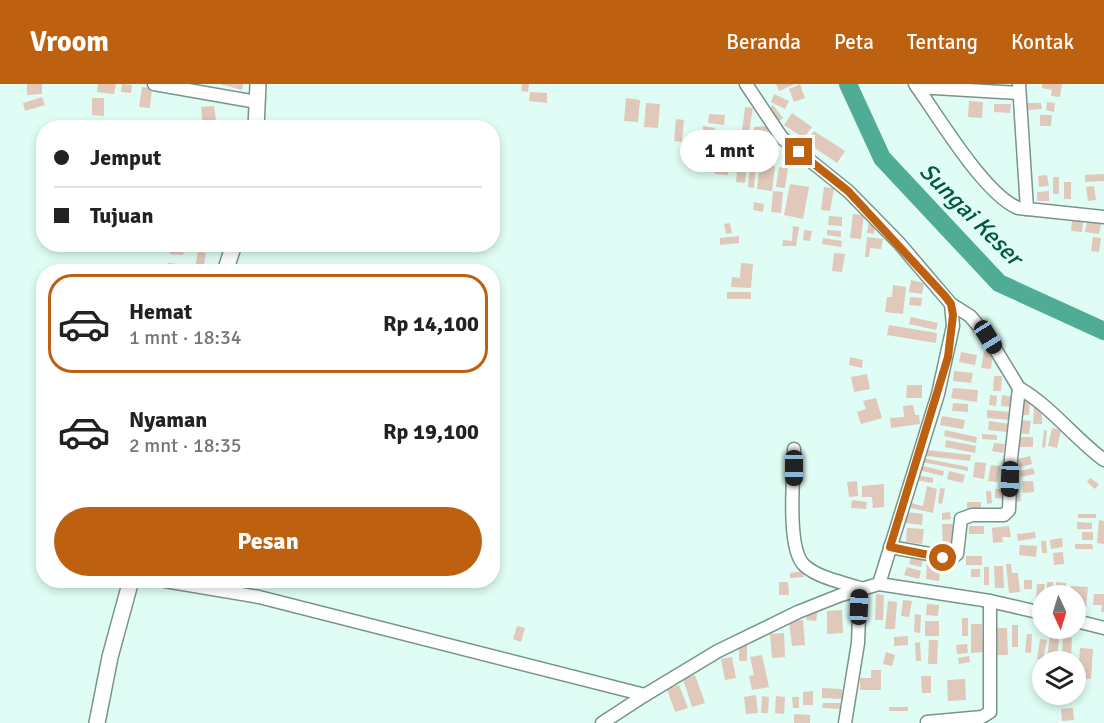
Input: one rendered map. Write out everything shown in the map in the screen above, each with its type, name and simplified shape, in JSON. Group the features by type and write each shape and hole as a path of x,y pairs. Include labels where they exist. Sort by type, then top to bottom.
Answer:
{"street":[{"path":"154,84 257,102"},
{"path":"256,120 258,84"},
{"path":"746,84 782,138 848,191 899,243 951,304 970,316 988,337 1019,388 1046,406 1067,430 1104,460"},
{"path":"916,85 1019,88 1027,209"},
{"path":"916,85 968,159 1007,203 1027,209 1104,216"},
{"path":"879,584 945,367 953,326 951,304"},
{"path":"890,547 952,558 957,554 961,519 972,515 1007,514 1019,388"},
{"path":"794,449 794,531 798,556 802,563 813,572 860,588"},
{"path":"602,723 718,651 798,612 860,588 879,584 990,601 1032,611"},
{"path":"97,723 110,657 129,588"},
{"path":"206,588 259,597 645,695"},
{"path":"845,723 858,643 860,588"},
{"path":"927,722 982,717 990,712 990,601"},
{"path":"1086,624 1104,628"}],"building":[{"path":"27,84 42,84 42,94 27,95"},
{"path":"98,84 116,84 114,94 97,92"},
{"path":"122,84 132,85 131,93 121,92"},
{"path":"220,84 243,84 242,90"},
{"path":"522,84 529,84 528,92 521,91"},
{"path":"776,84 795,84 779,91"},
{"path":"800,84 805,98 794,102 789,89"},
{"path":"1042,84 1062,84 1060,97 1051,96 1052,90 1042,88"},
{"path":"142,87 152,88 150,108 139,107"},
{"path":"530,92 547,93 547,103 529,101"},
{"path":"774,94 789,101 785,109 771,102"},
{"path":"42,97 45,105 25,111 23,103"},
{"path":"92,98 104,98 104,116 92,115"},
{"path":"626,98 640,100 638,122 624,121"},
{"path":"969,101 983,102 982,118 968,117"},
{"path":"1047,102 1055,103 1054,112 1046,110"},
{"path":"646,103 660,104 658,128 644,127"},
{"path":"1027,103 1041,103 1042,109 1027,110"},
{"path":"994,104 1011,104 1010,113 994,112"},
{"path":"773,105 783,118 779,121 770,108"},
{"path":"214,106 216,120 202,120 201,107"},
{"path":"745,107 753,108 749,132 742,131"},
{"path":"792,113 812,127 804,138 784,125"},
{"path":"709,114 725,115 724,125 708,123"},
{"path":"1040,115 1052,115 1051,126 1040,126"},
{"path":"676,119 684,120 682,142 674,141"},
{"path":"703,126 715,128 714,136 703,135"},
{"path":"767,126 768,132 754,133 754,127"},
{"path":"814,131 845,151 837,163 806,142"},
{"path":"756,137 766,137 766,148 756,148"},
{"path":"739,151 748,152 745,183 736,182"},
{"path":"717,153 729,154 728,164 716,163"},
{"path":"750,163 756,163 754,188 748,187"},
{"path":"760,164 775,166 772,191 757,189"},
{"path":"779,167 788,168 785,188 776,187"},
{"path":"715,168 729,169 728,175 715,174"},
{"path":"1104,174 1104,181 1085,182 1085,175"},
{"path":"1047,175 1049,186 1039,187 1038,176"},
{"path":"1053,177 1059,177 1059,194 1053,194"},
{"path":"1064,182 1071,182 1071,199 1064,199"},
{"path":"790,184 809,187 803,219 784,215"},
{"path":"1094,186 1096,200 1088,201 1086,187"},
{"path":"824,187 834,188 830,211 821,210"},
{"path":"773,191 783,192 781,213 771,212"},
{"path":"1049,191 1049,201 1037,201 1037,192"},
{"path":"754,202 764,204 763,212 753,210"},
{"path":"853,214 864,215 861,239 850,238"},
{"path":"829,216 842,217 842,226 828,225"},
{"path":"869,220 876,221 874,234 867,233"},
{"path":"1072,220 1083,221 1082,232 1071,231"},
{"path":"1087,222 1101,224 1099,234 1085,232"},
{"path":"730,223 732,233 726,234 724,224"},
{"path":"793,226 799,227 796,246 782,246 783,240 792,241"},
{"path":"804,230 812,231 810,241 803,240"},
{"path":"827,230 841,231 841,237 827,235"},
{"path":"739,236 739,243 720,245 720,238"},
{"path":"867,237 883,239 881,249 870,248 869,257 865,257"},
{"path":"1093,237 1101,238 1099,252 1091,251"},
{"path":"823,238 842,241 841,247 822,244"},
{"path":"170,252 184,252 183,255 170,254"},
{"path":"198,252 206,253 204,264 196,264"},
{"path":"834,253 845,254 842,272 832,271"},
{"path":"741,263 753,264 751,288 731,287 732,277 740,278"},
{"path":"911,280 924,283 922,294 909,292"},
{"path":"893,285 906,287 903,314 885,312 887,297 892,297"},
{"path":"727,292 751,292 751,299 727,299"},
{"path":"910,297 922,298 921,306 909,305"},
{"path":"911,317 938,323 936,330 909,324"},
{"path":"889,325 937,333 936,343 887,335"},
{"path":"984,351 993,352 991,369 981,368"},
{"path":"961,352 977,355 975,365 959,362"},
{"path":"850,357 863,360 862,368 849,365"},
{"path":"954,371 973,373 971,383 953,381"},
{"path":"867,374 870,389 854,392 851,377"},
{"path":"994,376 1002,376 1001,391 993,391"},
{"path":"907,385 922,385 922,398 906,398"},
{"path":"953,388 978,390 977,402 951,398"},
{"path":"990,395 997,396 996,406 989,405"},
{"path":"1002,395 1013,397 1012,407 1001,406"},
{"path":"876,398 882,418 861,424 857,412 866,409 863,401"},
{"path":"1021,398 1030,399 1029,415 1020,415"},
{"path":"953,403 968,404 968,412 952,411"},
{"path":"913,405 915,415 919,415 920,424 891,428 890,418 904,417 903,406"},
{"path":"1034,407 1042,408 1042,424 1033,424"},
{"path":"987,410 1011,412 1011,420 987,418"},
{"path":"942,416 965,420 963,429 940,425"},
{"path":"1019,420 1031,421 1029,434 1017,433"},
{"path":"989,421 1009,424 1008,432 988,430"},
{"path":"1052,428 1061,430 1057,448 1048,446"},
{"path":"945,430 977,437 976,443 944,436"},
{"path":"1044,430 1047,431 1045,448 1042,447"},
{"path":"982,434 997,435 997,440 982,439"},
{"path":"1016,437 1033,437 1033,447 1016,447"},
{"path":"946,440 976,446 975,453 945,447"},
{"path":"994,443 1005,444 1003,453 992,451"},
{"path":"927,450 971,455 970,461 927,456"},
{"path":"1030,456 1032,464 1020,467 1018,459"},
{"path":"923,458 968,467 968,471 922,462"},
{"path":"975,462 986,463 984,479 973,477"},
{"path":"919,465 944,471 943,476 918,470"},
{"path":"991,465 1000,466 998,482 988,481"},
{"path":"1033,468 1035,474 1021,477 1020,471"},
{"path":"949,471 965,475 963,483 947,479"},
{"path":"916,475 933,478 933,483 915,480"},
{"path":"1090,478 1099,484 1095,489 1087,482"},
{"path":"857,481 858,496 849,497 847,482"},
{"path":"1022,481 1033,481 1034,492 1023,493"},
{"path":"1018,483 1021,501 1016,502 1012,484"},
{"path":"884,484 884,507 873,508 872,497 862,497 862,486"},
{"path":"927,486 937,489 933,513 906,507 907,502 923,506"},
{"path":"940,488 945,489 942,504 938,503"},
{"path":"995,489 1005,489 1004,499 995,498"},
{"path":"986,491 991,491 992,503 987,504"},
{"path":"852,500 867,502 866,509 851,508"},
{"path":"967,502 981,502 981,511 967,511"},
{"path":"906,512 923,514 922,525 905,523"},
{"path":"950,512 951,519 942,520 942,513"},
{"path":"1078,514 1096,514 1096,518 1078,518"},
{"path":"1099,520 1104,521 1104,544 1097,543"},
{"path":"1077,522 1092,523 1092,529 1077,529"},
{"path":"942,524 953,524 953,545 943,545"},
{"path":"969,526 984,526 984,534 969,534"},
{"path":"1009,526 1011,537 1002,537 1003,542 993,543 992,528"},
{"path":"907,528 924,529 922,544 906,542"},
{"path":"1035,532 1036,538 1018,541 1017,534"},
{"path":"1082,532 1093,532 1093,540 1082,540"},
{"path":"1062,538 1063,547 1051,549 1050,540"},
{"path":"1041,541 1046,541 1047,553 1042,553"},
{"path":"1075,544 1092,544 1093,549 1075,549"},
{"path":"1020,545 1037,546 1036,557 1019,555"},
{"path":"1063,552 1064,564 1054,565 1053,553"},
{"path":"966,556 982,556 982,565 966,565"},
{"path":"911,557 923,559 921,567 909,564"},
{"path":"927,561 941,563 939,581 926,579"},
{"path":"1006,564 1011,564 1012,573 1018,573 1020,592 1009,593"},
{"path":"994,566 1003,566 1004,588 995,588"},
{"path":"907,567 921,571 919,579 904,575"},
{"path":"984,567 989,567 989,585 984,585"},
{"path":"971,569 980,569 980,577 971,577"},
{"path":"803,571 804,577 790,578 790,573"},
{"path":"1024,580 1032,580 1032,589 1024,589"},
{"path":"779,582 788,582 789,595 779,595"},
{"path":"1056,582 1066,583 1066,585 1056,585"},
{"path":"876,594 884,595 883,620 875,620"},
{"path":"1094,594 1104,594 1104,612 1101,612 1102,605 1093,605"},
{"path":"903,600 912,601 909,617 901,616"},
{"path":"888,601 897,602 895,629 885,629"},
{"path":"927,604 939,605 938,616 926,615"},
{"path":"808,609 818,610 816,621 806,620"},
{"path":"842,610 843,633 827,634 827,611"},
{"path":"915,614 921,615 920,633 914,632"},
{"path":"962,618 968,618 968,636 962,636"},
{"path":"803,620 805,645 792,646 789,621"},
{"path":"925,621 939,621 939,636 925,636"},
{"path":"971,624 982,624 983,652 971,653"},
{"path":"1012,625 1018,625 1018,647 1012,647"},
{"path":"517,626 525,628 521,642 513,639"},
{"path":"995,628 1007,628 1008,655 996,655"},
{"path":"784,633 785,657 772,658 770,634"},
{"path":"1027,634 1032,634 1031,653 1025,652"},
{"path":"908,636 908,645 894,646 894,637"},
{"path":"1040,639 1047,640 1045,651 1038,651"},
{"path":"1050,639 1059,639 1058,651 1048,651"},
{"path":"1063,639 1072,639 1071,651 1062,651"},
{"path":"929,640 938,640 937,664 928,664"},
{"path":"739,642 747,642 747,661 739,661"},
{"path":"920,642 921,661 916,661 915,643"},
{"path":"967,644 968,653 957,654 956,645"},
{"path":"1080,648 1093,649 1091,679 1086,679 1086,651 1080,651"},
{"path":"886,652 895,655 892,666 883,664"},
{"path":"762,655 769,687 752,690 749,676 754,675 750,657"},
{"path":"969,656 970,662 959,664 958,658"},
{"path":"732,657 736,678 725,680 721,659"},
{"path":"871,670 881,670 881,690 860,690 860,678 871,678"},
{"path":"695,675 705,703 692,707 683,679"},
{"path":"921,676 931,676 931,693 922,693"},
{"path":"965,679 966,700 948,701 947,680"},
{"path":"679,685 688,708 675,712 667,689"},
{"path":"822,688 842,689 842,699 822,698"},
{"path":"813,691 813,705 803,705 803,692"},
{"path":"756,695 758,713 746,714 744,697"},
{"path":"762,696 769,697 768,713 761,713"},
{"path":"776,696 785,697 784,714 775,713"},
{"path":"792,697 799,697 799,708 793,708"},
{"path":"823,703 840,703 840,709 822,708"},
{"path":"889,707 908,707 908,711 889,711"},
{"path":"1073,708 1074,720 1062,721 1061,709"},
{"path":"794,714 810,715 810,723 794,723"}],"waterway":[{"name":"Sungai Keser","path":"848,84 882,158 999,283 1104,331"}],"route":[{"path":"799,152 848,191 899,243 951,304 953,326 948,357 890,547 943,558"}]}
